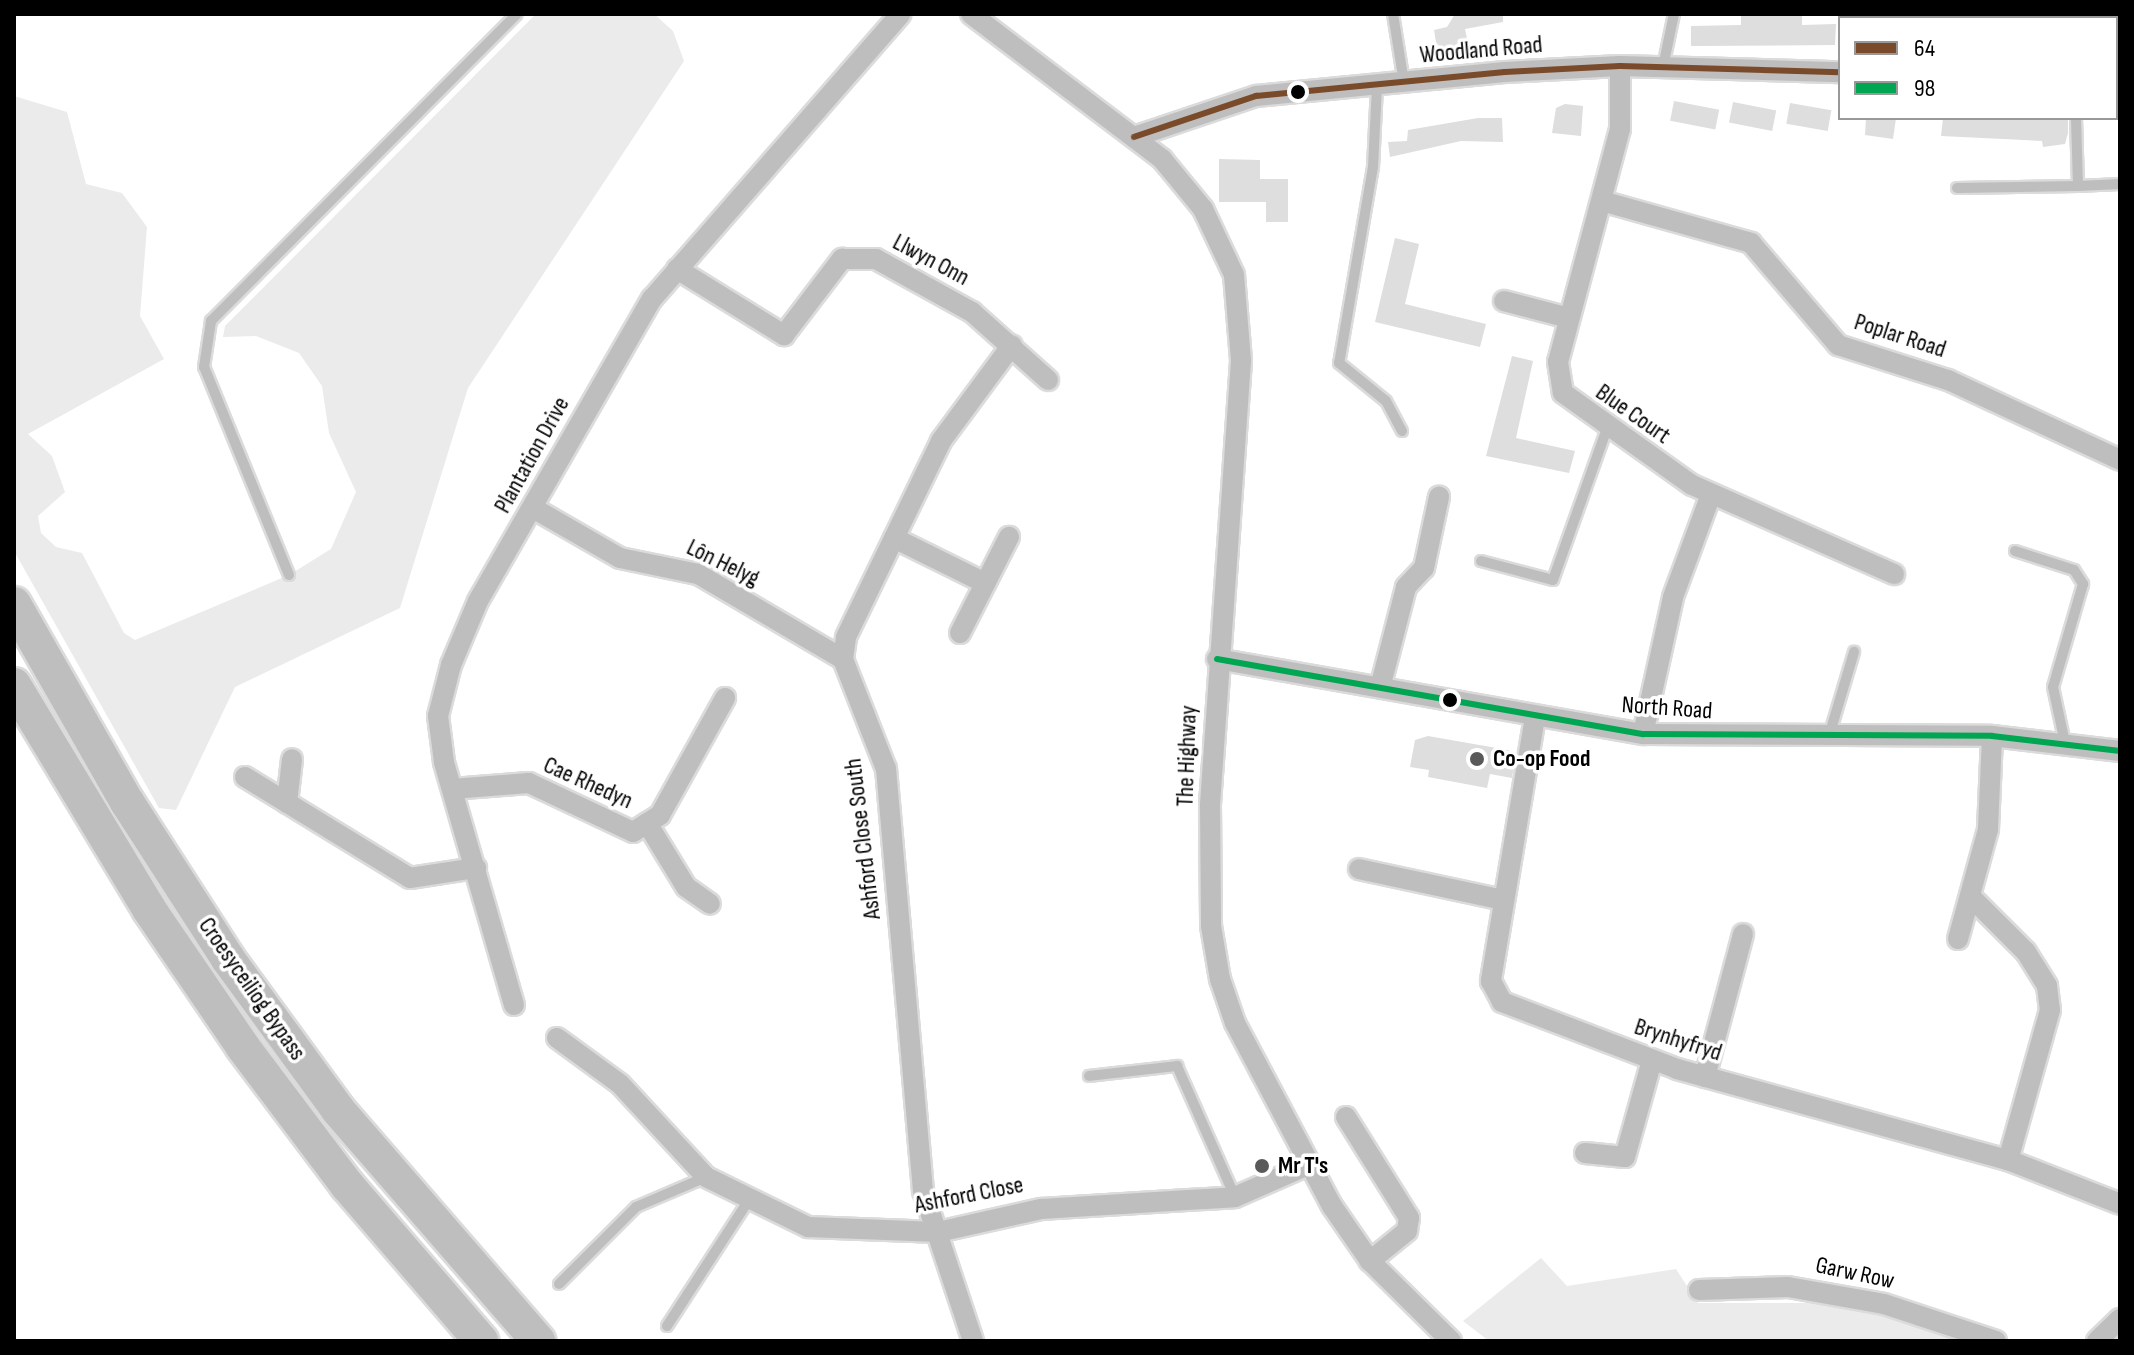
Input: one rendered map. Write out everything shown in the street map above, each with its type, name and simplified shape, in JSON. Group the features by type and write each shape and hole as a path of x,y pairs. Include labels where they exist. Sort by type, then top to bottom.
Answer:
{"highway":[{"name":"Croesyceiliog Bypass","path":"14,604 127,802 228,959 338,1110 538,1341"},
{"name":"Croesyceiliog Bypass","path":"14,685 149,909 243,1047 347,1185 481,1341"}],"street":[{"name":"Plantation Drive","path":"514,1005 452,789 438,716 451,665 533,508 633,328 677,269 800,138 901,14"},
{"name":"The Highway","path":"971,14 1134,137 1185,184 1234,275 1241,361 1217,659 1209,864 1220,979 1308,1165 1370,1261 1451,1341"},
{"name":"Woodland Road","path":"1134,137 1231,101 1404,83 1620,66 1838,72"},
{"name":"Blue Court","path":"1620,66 1620,129 1558,362 1563,393 1607,428 1711,494 1894,574"},
{"name":"Poplar Road","path":"1602,201 1751,243 1838,345 1948,380 2120,460"},
{"name":"Llwyn Onn","path":"677,269 784,335 842,259 865,256 909,272 1012,345 1048,380"},
{"path":"1504,301 1569,318"},
{"path":"843,659 846,637 966,398 1012,345"},
{"path":"1643,734 1673,597 1711,494"},
{"path":"1381,684 1406,587 1424,568 1439,497"},
{"name":"Lôn Helyg","path":"533,508 620,558 698,574 843,659"},
{"path":"960,633 1009,537"},
{"path":"894,538 985,583"},
{"name":"Ashford Close South","path":"843,659 886,769 919,1159 938,1232 973,1341"},
{"name":"North Road","path":"1217,659 1381,684 1535,717 1643,734 1828,738 1992,736 2120,751"},
{"name":"Cae Rhedyn","path":"452,789 529,783 633,832 660,815 725,698"},
{"name":"Brynhyfryd","path":"1535,717 1491,981 1502,1002 1652,1060 2008,1160 2120,1204"},
{"path":"1958,939 1991,809 1992,736"},
{"path":"287,803 292,759"},
{"path":"245,777 410,878 476,868"},
{"path":"647,823 686,887 710,904"},
{"path":"1359,869 1503,900"},
{"path":"1970,896 2026,952 2047,986 2050,1010 2008,1160"},
{"path":"1705,1077 1743,934"},
{"name":"Ashford Close","path":"557,1038 620,1084 706,1177 747,1203 808,1227 938,1232 1041,1209 1235,1197 1308,1165"},
{"path":"1585,1153 1625,1157 1652,1060"},
{"path":"1346,1117 1409,1218 1407,1231 1370,1261"},
{"name":"Garw Row","path":"1699,1290 1788,1287 1884,1304 1996,1341"},
{"path":"2099,1341 2120,1319"}],"lane":[{"path":"289,575 204,367 211,321 517,14"},
{"path":"1393,14 1404,83"},
{"path":"1663,67 1674,14"},
{"path":"1377,86 1373,167 1339,363 1386,401 1402,431"},
{"path":"2076,120 2078,186"},
{"path":"1957,188 2120,184"},
{"path":"1481,561 1553,580 1607,428"},
{"path":"2015,551 2074,570 2083,584 2053,687 2065,743"},
{"path":"1828,738 1854,652"},
{"path":"1089,1076 1177,1066 1235,1197"},
{"path":"559,1284 636,1207 706,1177"},
{"path":"667,1326 747,1203"}],"shaded area":[{"path":"536,14 654,14 673,31 684,61 468,388 400,608 235,687 176,810 159,808 14,551 14,96 67,112 86,184 122,193 147,227 140,316 164,359 28,434 52,456 65,492 38,516 41,533 56,547 82,553 124,633 135,640 289,575 331,549 356,492 329,433 322,386 299,353 256,336 223,337 225,326"},
{"path":"1541,1258 1567,1286 1676,1269 1698,1303 1848,1303 1959,1341 1489,1341 1463,1321"}],"building":[{"path":"1455,14 1503,14 1503,22 1465,29 1469,47 1437,49 1434,30 1447,27"},
{"path":"1802,14 1802,25 1836,24 1835,45 1691,46 1691,26 1741,25 1741,15"},
{"path":"1674,101 1719,110 1715,129 1670,121"},
{"path":"1733,102 1776,110 1772,131 1729,123"},
{"path":"1790,103 1831,110 1828,131 1786,124"},
{"path":"1565,104 1583,106 1581,136 1552,133 1556,108"},
{"path":"1478,118 1502,118 1503,142 1461,141 1390,157 1388,142 1407,141 1408,130"},
{"path":"1866,120 1896,120 1893,139 1865,135"},
{"path":"1943,120 2068,120 2065,144 2043,147 2042,141 1941,136"},
{"path":"1219,159 1260,160 1260,179 1288,179 1288,222 1266,222 1266,202 1219,202"},
{"path":"1395,238 1419,244 1405,304 1486,324 1480,347 1375,322"},
{"path":"1512,356 1533,361 1516,438 1575,451 1569,473 1486,456"},
{"path":"1428,736 1508,750 1515,758 1512,778 1490,774 1487,788 1428,777 1429,770 1410,767 1415,740"}],"transit line":[{"name":"64","path":"1134,137 1256,96 1505,72 1620,66 1838,72"},
{"name":"98","path":"1217,659 1643,734 1992,736 2120,751"}],"place":[{"name":"Co-op Food","path":"1477,759"},
{"name":"Mr T's","path":"1262,1166"}]}
